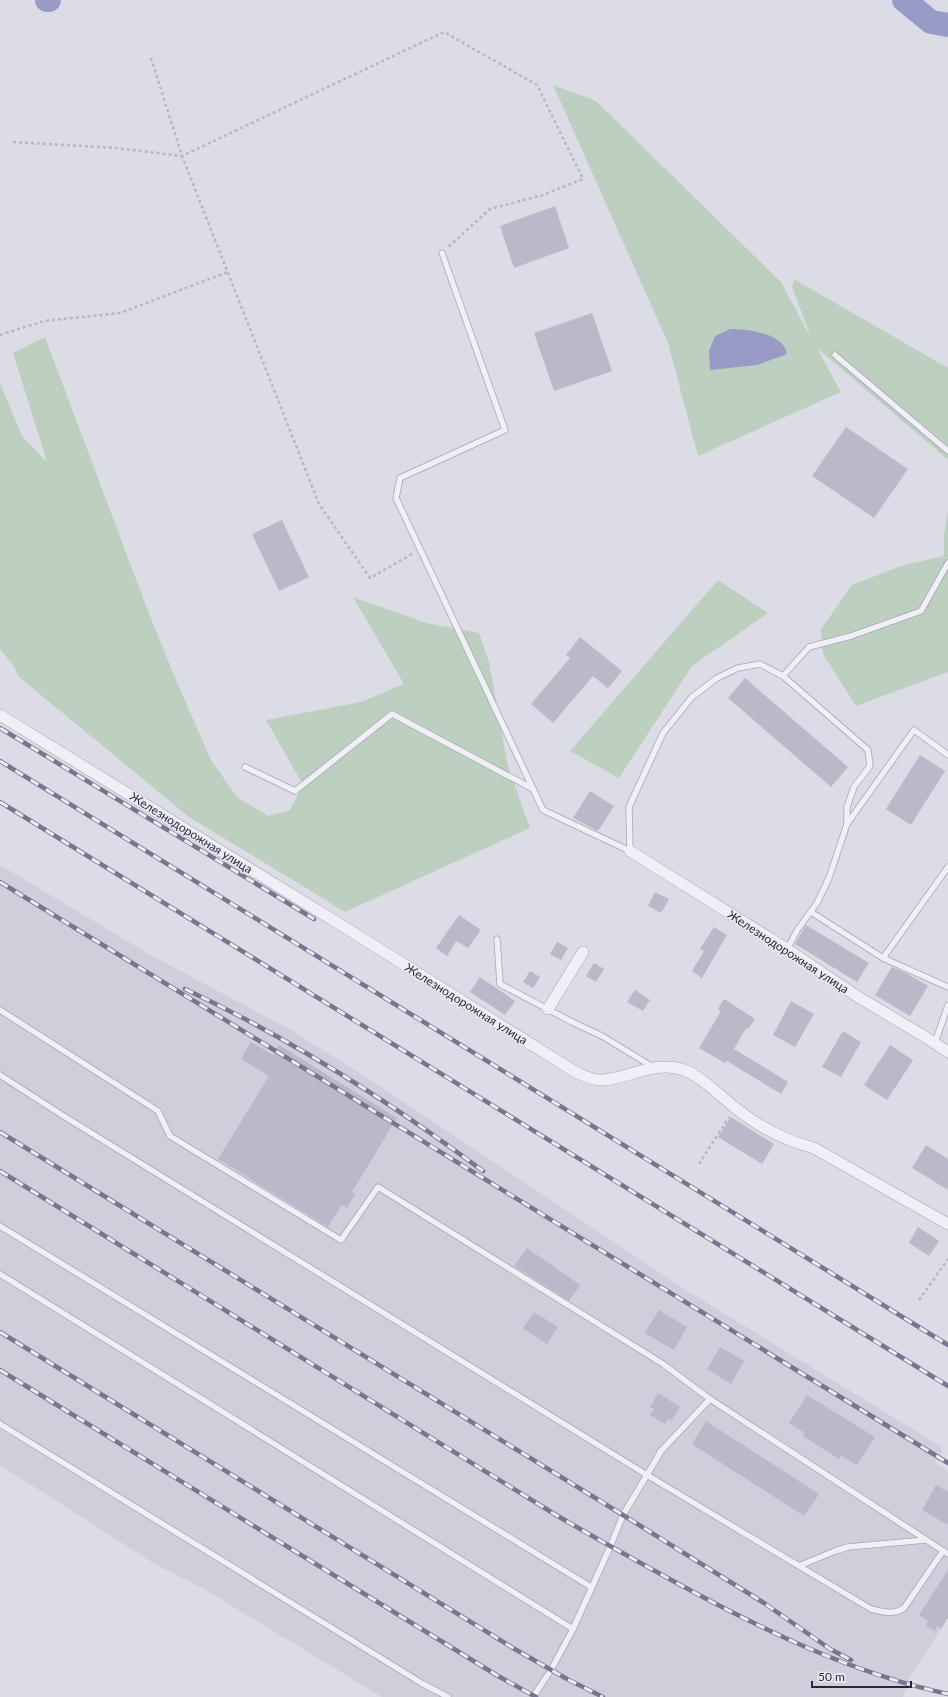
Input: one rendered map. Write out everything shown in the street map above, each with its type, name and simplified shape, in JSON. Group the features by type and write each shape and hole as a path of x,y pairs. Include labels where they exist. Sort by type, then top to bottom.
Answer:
{"street":[{"name":"Железнодорожная улица","path":"0,715 577,1072 589,1078 602,1080 653,1068 666,1067 684,1070 704,1082 734,1108 764,1129 799,1144 814,1148 948,1224"},
{"name":"Железнодорожная улица","path":"630,850 787,949 855,995 948,1052"},
{"path":"548,1009 583,952"}],"lane":[{"path":"442,253 505,430 400,478 396,498 543,810 630,850 630,807 663,732 692,697 717,678 738,668 760,664 783,676 868,750 870,766 854,787 847,807 847,824"},
{"path":"835,355 948,450"},
{"path":"783,676 809,647 851,636 921,611 948,563"},
{"path":"245,767 295,791 392,714 533,789"},
{"path":"787,949 817,903 829,878 847,824 914,730 948,754"},
{"path":"883,958 948,867"},
{"path":"811,912 883,958 948,988"},
{"path":"497,939 500,984 602,1036 653,1068"},
{"path":"935,1044 948,1005"},
{"path":"0,1010 158,1111 170,1136 341,1240 378,1187 663,1364 710,1399 946,1553 904,1608 900,1611 880,1612 871,1609 646,1475 62,1115 0,1075"},
{"path":"0,1226 591,1588"},
{"path":"0,1274 573,1629"},
{"path":"533,1697 551,1670 573,1629 610,1547 622,1515 661,1451 710,1399"},
{"path":"0,1424 423,1684 448,1697"},
{"path":"798,1566 848,1547 926,1540"}],"path":[{"path":"13,142 116,148 182,156 444,32 537,85 583,179 543,195 490,209 442,253"},
{"path":"152,58 182,156 319,504 370,578 420,549"},
{"path":"0,335 44,320 120,312 228,272"},
{"path":"699,1164 734,1108"},
{"path":"919,1300 948,1259"}],"shaded area":[{"path":"0,865 154,957 291,1030 375,1083 686,1290 940,1446 942,1451 935,1463 948,1471 948,1618 911,1675 903,1697 382,1697 204,1589 155,1564 0,1465"}],"green space":[{"path":"553,85 596,101 781,282 812,340 792,287 794,279 948,368 948,460 817,348 841,392 698,456 668,343"},
{"path":"45,337 148,611 176,680 211,760 237,797 268,816 290,810 303,785 266,720 361,702 404,684 353,597 426,623 479,633 489,662 508,766 530,828 345,912 189,817 19,677 13,665 0,649 0,383 22,436 47,462 13,353"},
{"path":"948,510 948,672 856,706 823,654 821,629 852,585 901,566 944,556 944,536"},
{"path":"718,580 768,613 692,666 619,778 570,751"}],"water":[{"path":"730,329 766,334 783,345 787,354 757,365 710,370 709,351 715,336"}],"building":[{"path":"555,206 569,248 514,268 500,226"},
{"path":"592,313 612,371 554,391 534,333"},
{"path":"846,427 908,469 874,518 812,476"},
{"path":"282,520 309,577 279,591 252,534"},
{"path":"580,637 622,671 608,688 593,676 553,723 531,704 570,658 566,655"},
{"path":"745,678 848,767 831,787 728,698"},
{"path":"920,755 945,771 911,825 886,809"},
{"path":"590,791 614,806 598,831 573,818"},
{"path":"655,892 669,899 661,913 648,906"},
{"path":"459,915 481,930 468,948 456,941 447,956 436,948"},
{"path":"806,925 869,963 857,982 795,944"},
{"path":"714,927 727,935 702,978 692,971 704,951 700,949"},
{"path":"557,942 568,948 561,960 550,954"},
{"path":"594,963 604,969 596,982 586,976"},
{"path":"892,967 908,974 928,986 910,1016 875,995"},
{"path":"530,971 540,977 533,988 523,982"},
{"path":"480,977 515,1001 505,1015 470,992"},
{"path":"635,990 650,1000 643,1011 627,1002"},
{"path":"724,999 755,1019 748,1029 746,1028 734,1049 788,1082 781,1094 727,1061 725,1063 699,1048 721,1011 718,1009"},
{"path":"791,1001 814,1014 795,1047 773,1035"},
{"path":"843,1031 861,1042 841,1077 822,1067"},
{"path":"251,1042 273,1055 279,1045 397,1118 352,1192 355,1194 347,1208 342,1205 328,1227 218,1159 269,1076 241,1059"},
{"path":"890,1045 913,1060 887,1100 864,1085"},
{"path":"731,1117 774,1144 762,1164 718,1137"},
{"path":"926,1145 948,1159 948,1190 912,1168"},
{"path":"918,1227 939,1241 929,1256 909,1243"},
{"path":"527,1248 580,1285 569,1301 514,1266"},
{"path":"659,1310 687,1327 674,1350 645,1333"},
{"path":"534,1312 558,1327 547,1344 523,1328"},
{"path":"720,1347 744,1361 731,1384 707,1369"},
{"path":"658,1393 680,1407 671,1421 668,1419 665,1424 650,1415 654,1409 650,1407"},
{"path":"807,1395 875,1437 857,1465 841,1456 839,1459 803,1436 805,1433 789,1423"},
{"path":"706,1421 819,1494 804,1516 692,1444"},
{"path":"936,1485 948,1492 948,1525 922,1510"},
{"path":"948,1570 948,1618 941,1629 937,1626 935,1631 926,1625 928,1621 919,1615"}],"waterway":[{"path":"904,0 931,22 948,25"}],"railway":[{"path":"0,728 314,919"},
{"path":"0,761 948,1345"},
{"path":"0,802 948,1386"},
{"path":"0,882 948,1463"},
{"path":"185,989 263,1029 338,1072 412,1120 483,1171"},
{"path":"0,1132 623,1515 764,1603 830,1649 851,1660"},
{"path":"0,1171 600,1541 707,1599 807,1648 877,1674 948,1694"},
{"path":"0,1332 513,1648 567,1679 603,1697"},
{"path":"0,1370 498,1676 536,1697"}]}
